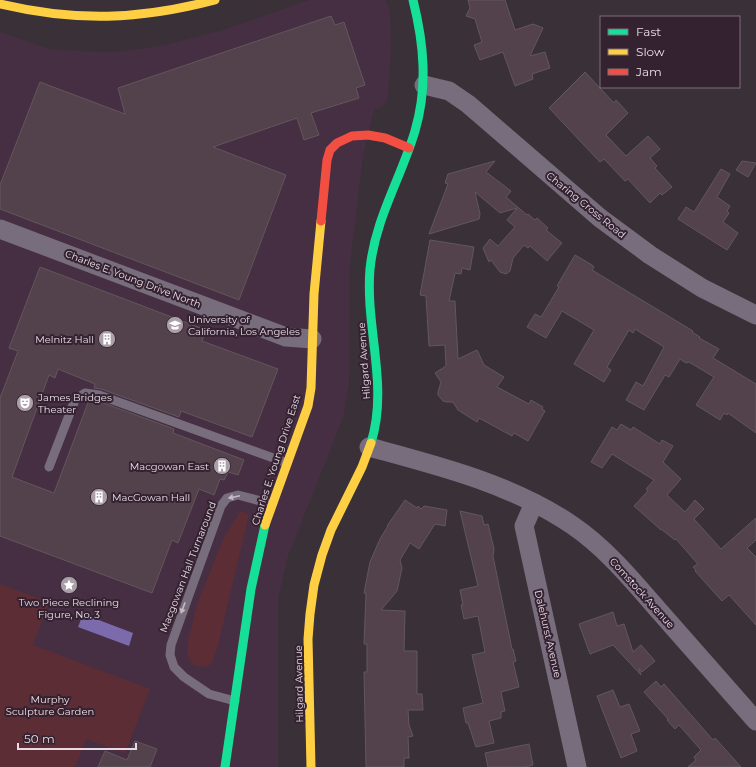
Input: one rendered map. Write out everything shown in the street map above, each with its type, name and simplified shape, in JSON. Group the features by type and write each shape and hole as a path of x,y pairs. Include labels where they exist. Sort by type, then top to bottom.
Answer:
{"street":[{"path":"0,4 17,9 58,15 99,18 148,14 215,0"},
{"name":"Hilgard Avenue","path":"311,767 309,626 312,598 324,547 335,518 360,469 369,447 377,420 378,384 369,274 372,249 380,222 409,148 418,118 424,85 424,53 422,34 413,0"},
{"name":"Charing Cross Road","path":"424,85 449,91 468,104 600,218 650,255 702,288 756,315"},
{"name":"Charles E. Young Drive East","path":"225,767 251,589 265,526 308,406 311,388 315,286 327,160 330,149 338,141 352,134 365,133 384,138 409,148"},
{"name":"Charles E. Young Drive North","path":"0,229 286,337 312,339"},
{"name":"Comstock Avenue","path":"369,447 472,477 509,490 572,525 613,559 756,721"},
{"name":"Dalehurst Avenue","path":"534,503 524,526 577,767"}],"lane":[{"path":"49,467 75,400 85,393 99,395 287,463"},
{"name":"Macgowan Hall Turnaround","path":"235,701 209,694 184,677 174,667 170,655 170,645 221,506 227,498 238,495 272,504"}],"shaded area":[{"name":"University of California, Los Angeles","path":"309,0 385,0 390,10 391,47 388,96 386,102 381,107 374,110 363,155 350,265 349,385 343,418 288,556 278,599 278,767 0,767 0,32 49,49 117,52 165,45 223,30"},
{"path":"83,614 133,633 129,646 78,627"}],"green space":[{"path":"240,512 249,514 218,645 210,665 203,667 194,665 189,659 187,652 188,641 197,605 224,537"},
{"name":"Murphy Sculpture Garden","path":"0,584 49,602 33,645 150,689 125,753 86,739 75,767 0,767"}],"building":[{"path":"468,0 505,0 515,30 533,24 543,28 530,56 545,52 550,68 532,74 533,79 515,86 503,52 480,60 474,45 482,42 475,19 466,16 470,8"},
{"path":"331,16 335,25 344,22 365,85 356,88 359,98 311,113 319,135 304,140 297,118 213,147 286,175 239,300 0,209 0,185 40,82 125,114 118,88"},
{"path":"585,72 614,103 616,100 628,113 606,135 626,156 648,136 660,149 650,158 657,166 655,168 672,187 662,195 660,193 650,203 628,179 625,181 604,159 600,162 549,108"},
{"path":"495,161 486,172 511,191 506,197 527,215 528,214 535,220 537,218 548,228 546,230 562,243 547,261 530,246 528,248 524,245 513,258 510,271 506,274 500,272 491,260 489,262 483,248 490,239 498,246 515,227 507,220 517,208 500,213 475,192 480,214 479,219 429,234 448,184 445,183 448,174"},
{"path":"742,161 756,163 748,177 736,170"},
{"path":"721,169 730,174 717,197 730,206 727,211 729,213 723,222 738,233 727,250 678,219 686,207 694,212"},
{"path":"430,240 474,247 470,270 462,268 461,274 455,273 449,301 455,301 458,359 477,350 484,365 504,377 497,387 529,404 531,400 543,407 542,409 545,411 528,441 514,433 512,436 479,418 477,422 458,410 453,402 443,401 438,395 441,382 435,373 446,366 445,345 429,346 426,296 420,295"},
{"path":"575,255 592,265 594,267 592,270 693,331 692,332 700,337 699,338 719,349 713,358 756,384 756,433 728,413 727,415 724,413 720,420 696,405 714,377 689,362 686,363 680,359 669,377 665,375 644,410 626,400 636,382 643,386 664,347 635,329 633,333 629,330 607,367 611,370 604,382 574,364 594,330 562,311 546,338 527,327 535,314 541,317 559,287 557,286"},
{"path":"40,267 206,330 202,341 278,369 252,437 181,411 179,417 101,389 94,388 95,384 58,369 55,378 49,375 12,477 54,493 89,400 98,401 174,429 173,433 244,460 238,475 228,472 224,480 220,479 214,495 199,489 178,543 172,540 152,593 0,536 0,398 18,351 9,348"},
{"path":"621,424 631,430 633,427 660,444 662,440 673,446 663,462 681,479 667,495 685,512 695,500 704,509 694,519 721,549 756,518 756,540 747,548 756,557 756,625 729,595 722,601 695,571 696,570 693,567 698,564 676,539 675,540 661,530 634,506 648,491 646,489 654,480 612,454 602,468 591,462 612,427 617,430"},
{"path":"405,500 421,509 424,506 447,510 445,526 435,524 419,549 410,543 400,560 402,568 397,591 381,610 405,611 404,651 417,651 417,694 422,694 423,710 408,710 409,725 413,736 408,737 409,758 404,758 404,767 366,767 364,672 367,672 367,644 364,644 366,593 364,593 370,562 380,539"},
{"path":"460,511 482,516 484,525 488,524 512,649 516,661 513,662 519,687 501,692 505,711 501,712 501,718 489,721 494,743 476,747 468,723 466,723 463,708 483,703 472,655 485,652 478,616 464,619 461,605 463,605 460,590 478,586"},
{"path":"613,612 617,626 624,624 633,652 641,645 655,661 642,672 639,668 641,675 613,645 590,654 579,624"},
{"path":"656,681 661,687 664,684 713,740 715,738 741,767 688,767 696,760 694,757 701,750 679,725 675,729 644,692"},
{"path":"613,690 620,707 629,704 640,731 631,734 637,751 621,758 597,696"},
{"path":"135,741 157,749 150,767 98,767 105,751 127,760"},
{"path":"529,744 533,765 525,767 488,767 485,753"}],"traffic: fast":[{"path":"371,443 376,422 378,400 369,291 370,269 377,233 415,131 422,98 422,49 413,0"},
{"path":"225,767 251,589 265,525"}],"traffic: slow":[{"path":"0,4 55,14 108,16 160,12 215,0"},
{"path":"265,525 308,406 311,388 314,294 321,221"},
{"path":"311,767 308,639 314,585 322,555 331,530 362,467 371,443"}],"traffic: jam":[{"path":"321,221 327,160 330,150 337,143 352,136 368,135 385,138 409,148"}],"place":[{"name":"University of California, Los Angeles","path":"175,325"},
{"name":"Melnitz Hall","path":"107,339"},
{"name":"James Bridges Theater","path":"25,403"},
{"name":"Macgowan East","path":"222,466"},
{"name":"MacGowan Hall","path":"99,497"},
{"name":"Two Piece Reclining Figure, No. 3","path":"69,585"}]}
